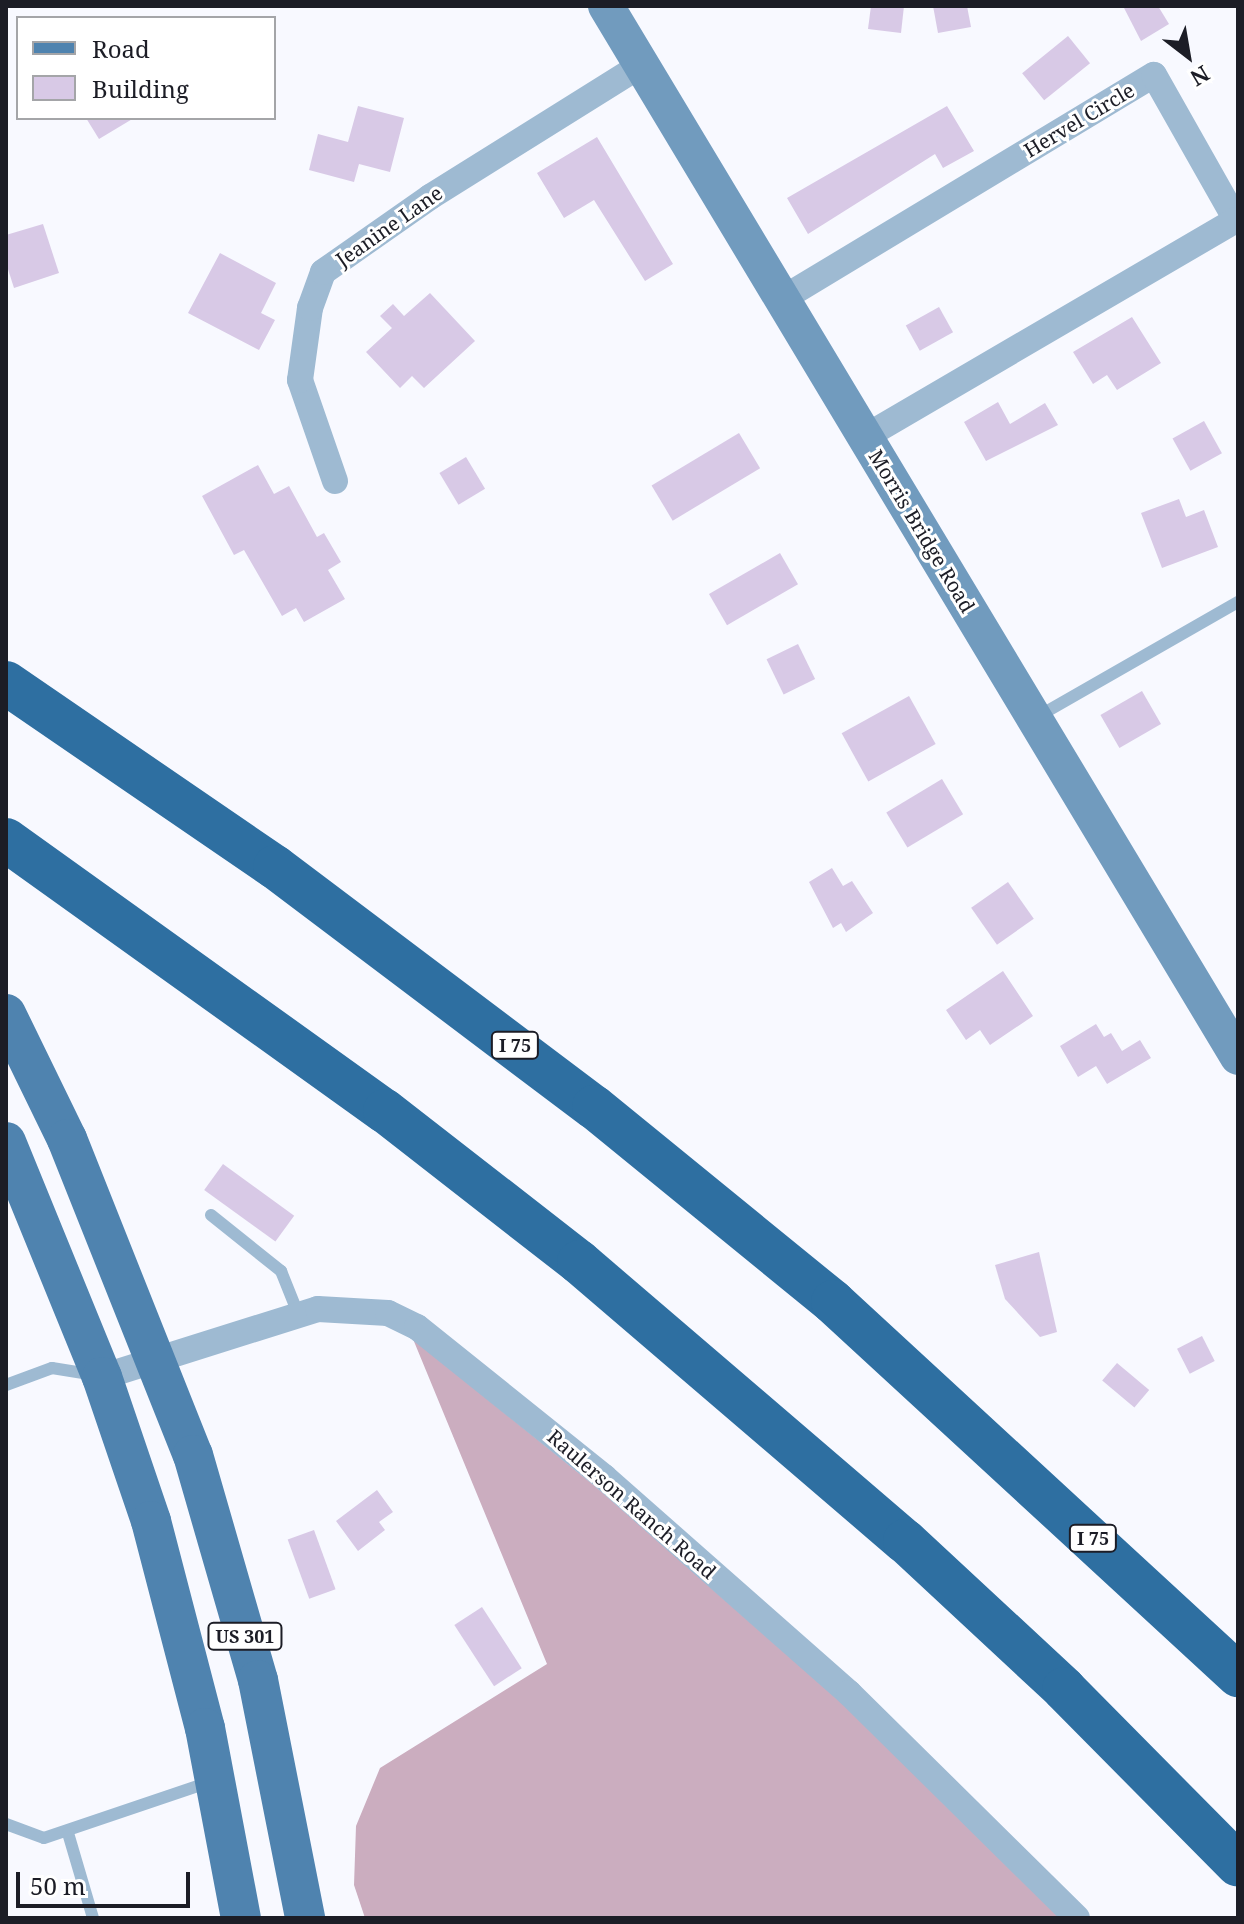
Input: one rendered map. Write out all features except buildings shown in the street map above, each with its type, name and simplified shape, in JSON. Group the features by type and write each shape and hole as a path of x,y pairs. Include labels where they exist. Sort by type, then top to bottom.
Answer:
{"highway":[{"name":"I 75","path":"6,683 275,867 594,1107 833,1302 1238,1675"},
{"path":"12,844 385,1111 579,1262 905,1541 1064,1689 1238,1865"}],"main road":[{"name":"US 301","path":"6,1014 67,1139 193,1455 258,1680 305,1918"},
{"name":"US 301","path":"6,1142 102,1377 151,1521 216,1780 241,1918"}],"street":[{"name":"Morris Bridge Road","path":"606,6 1238,1057"},
{"name":"Jeanine Lane","path":"335,481 300,380 310,308 323,272 430,197 641,65"},
{"name":"Hervel Circle","path":"782,299 1154,75 1236,220 865,437"},
{"name":"Raulerson Ranch Road","path":"102,1377 318,1309 388,1313 441,1343 604,1477 849,1693 1077,1918"}],"lane":[{"path":"1034,718 1238,602"},
{"path":"211,1215 281,1271 299,1316"},
{"path":"6,1385 52,1368 102,1377"},
{"path":"6,1824 44,1838 68,1833 150,1797 216,1780"},
{"path":"68,1833 93,1918"}],"shaded area":[{"path":"413,1339 596,1487 842,1703 1060,1918 365,1918 354,1885 356,1826 380,1768 547,1664"}]}
